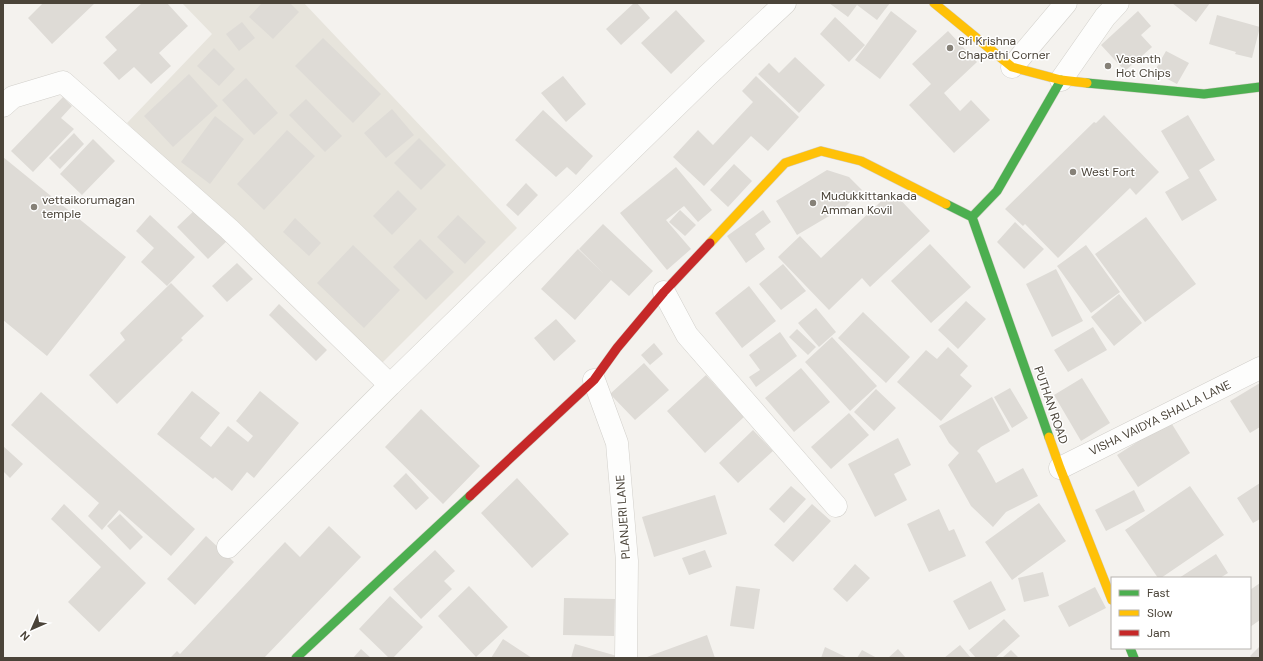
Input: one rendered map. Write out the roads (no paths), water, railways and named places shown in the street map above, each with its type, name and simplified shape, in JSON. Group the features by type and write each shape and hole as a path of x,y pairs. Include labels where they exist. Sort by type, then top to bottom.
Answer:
{"street":[{"path":"228,547 390,385 696,86 785,3"},
{"path":"934,3 1012,67 1061,80 1204,94 1260,87"},
{"path":"1012,67 1066,3"},
{"path":"296,658 594,380 617,348 664,292 785,163 821,151 861,161 972,217 997,191 1061,80 1105,17 1118,3"},
{"path":"3,106 13,97 63,82 230,229 390,385"},
{"name":"PUTHAN ROAD","path":"972,217 1060,468 1111,597"},
{"path":"664,292 687,335 836,506"},
{"name":"VISHA VAIDYA SHALLA LANE","path":"1060,468 1260,368"},
{"name":"PLANJERI LANE","path":"594,380 617,443 627,561 626,658"}],"place":[{"name":"Sri Krishna Chapathi Corner","path":"950,48"},
{"name":"Vasanth Hot Chips","path":"1108,66"},
{"name":"West Fort","path":"1073,172"},
{"name":"Mudukkittankada Amman Kovil","path":"813,203"},
{"name":"vettaikorumagan temple","path":"34,207"}]}
